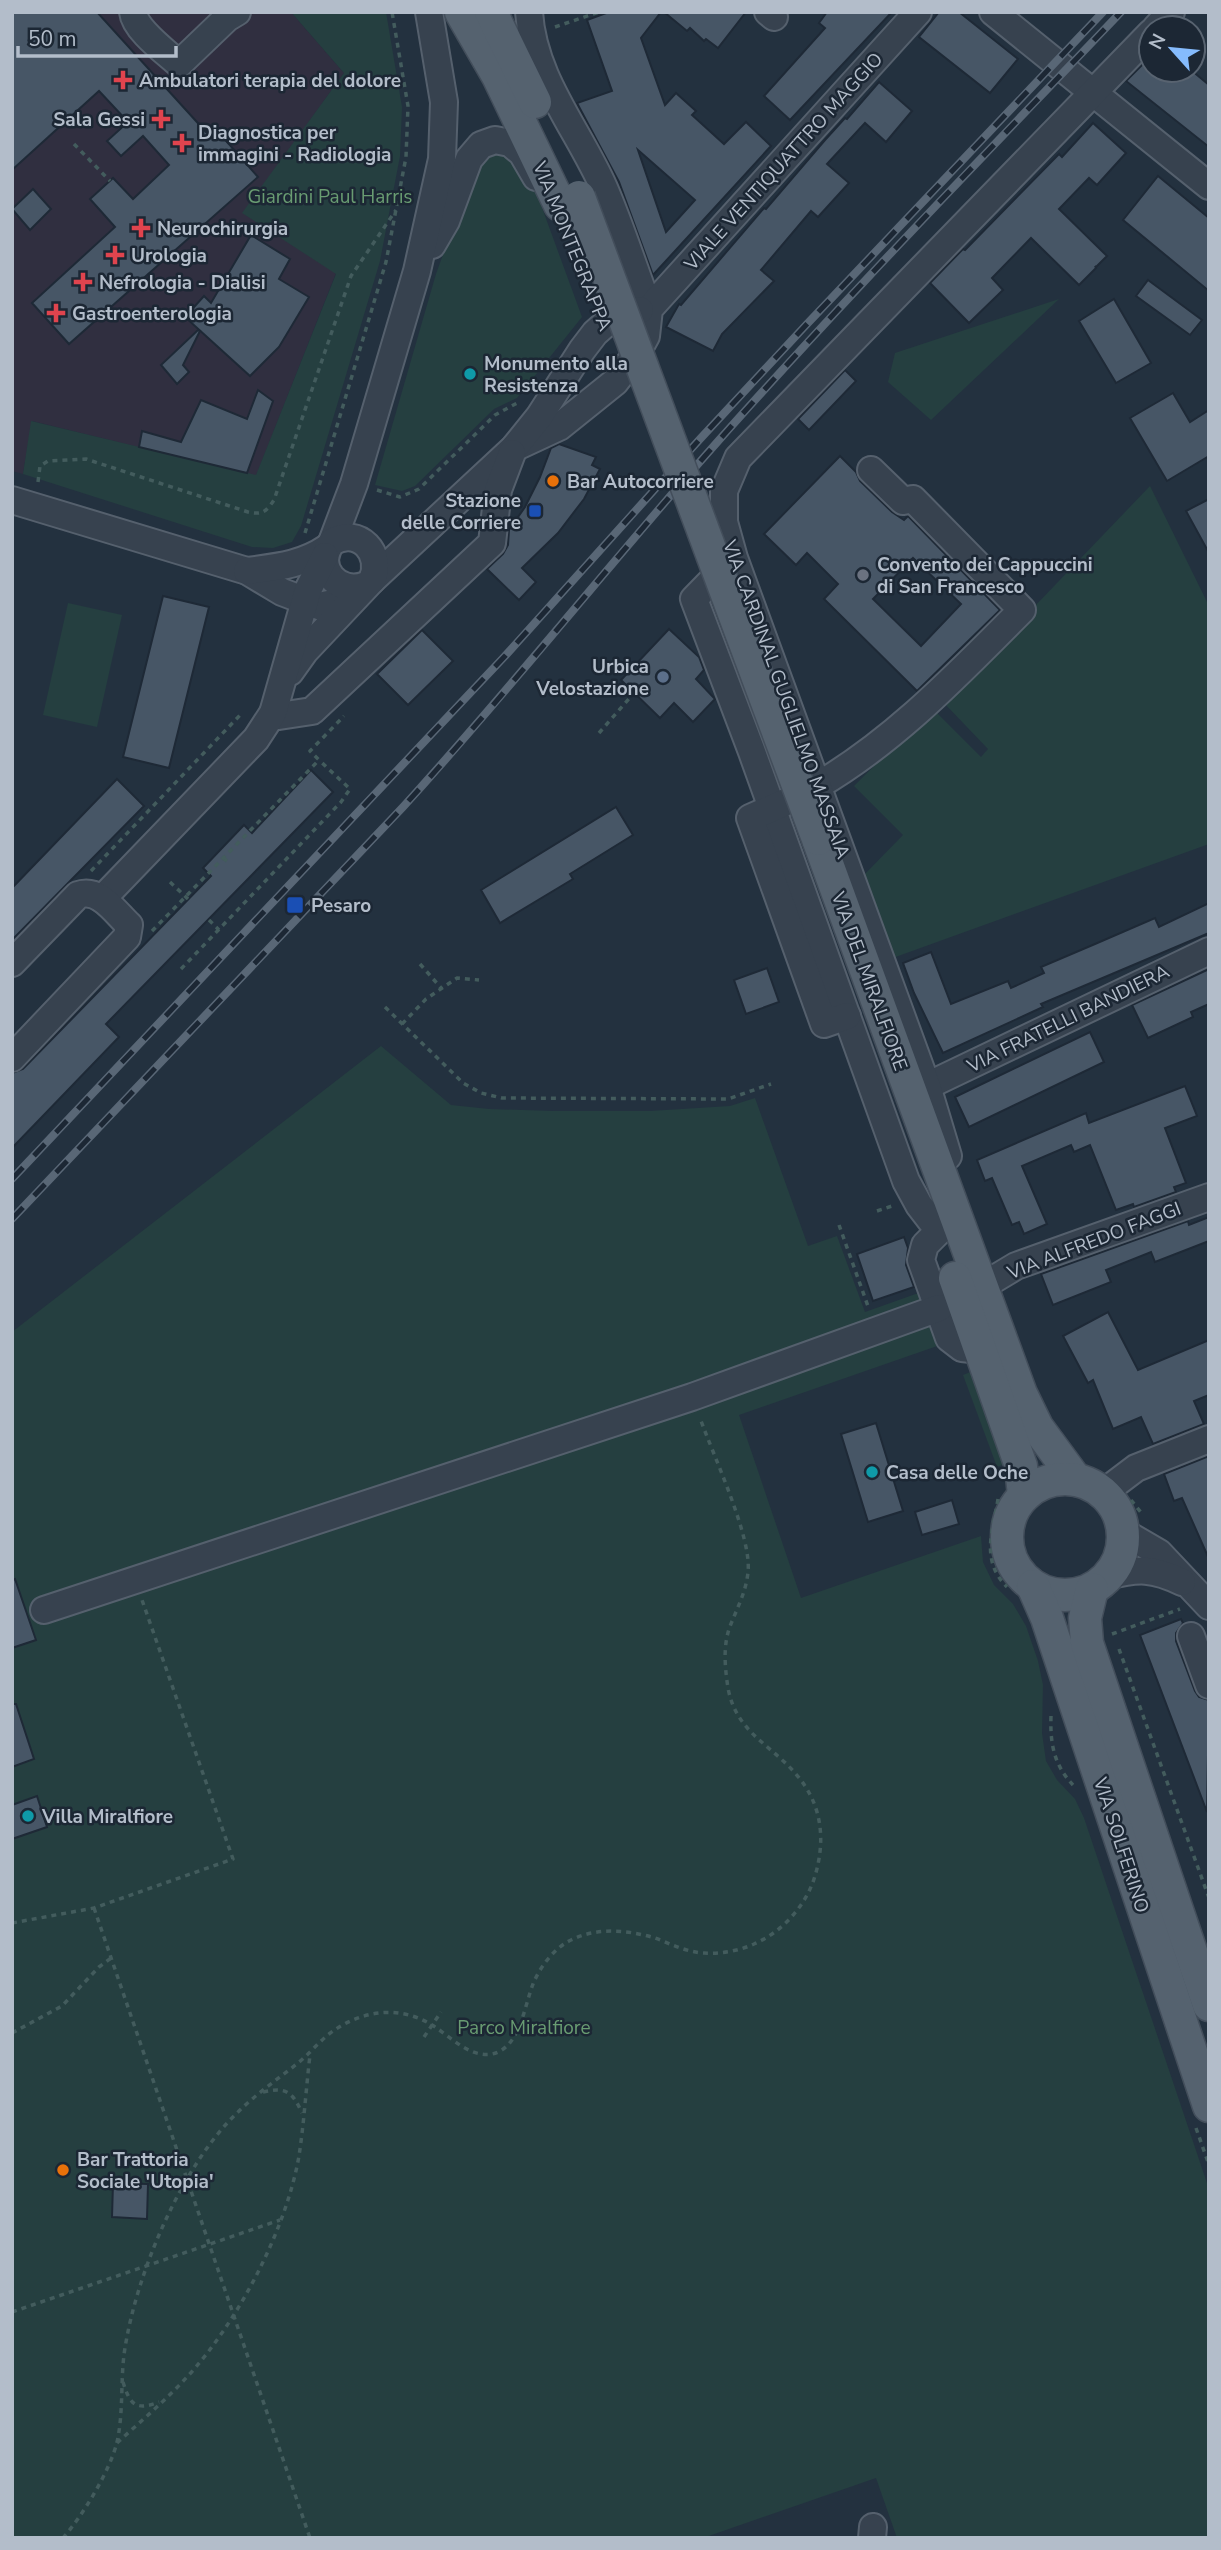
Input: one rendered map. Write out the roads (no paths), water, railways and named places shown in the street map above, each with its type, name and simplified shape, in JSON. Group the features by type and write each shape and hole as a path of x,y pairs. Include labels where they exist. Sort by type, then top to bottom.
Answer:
{"main road":[{"name":"VIA MONTEGRAPPA","path":"461,12 569,201"},
{"name":"VIA MONTEGRAPPA","path":"491,12 529,68 569,201 674,481"},
{"name":"VIA DEL MIRALFIORE","path":"674,481 948,1228 980,1350 1021,1466 1011,1495"},
{"name":"VIA DEL MIRALFIORE","path":"948,1228 981,1287 1031,1416 1053,1452 1089,1487"},
{"path":"1057,1479 1089,1487 1113,1504 1120,1518 1122,1548 1117,1563 1100,1583 1077,1594 1062,1595 1021,1588 1020,1574 1007,1543 1011,1495 1057,1479"},
{"name":"VIA SOLFERINO","path":"1100,1583 1085,1618 1087,1643 1209,2005"},
{"name":"VIA SOLFERINO","path":"1021,1588 1051,1630 1209,2106"}],"street":[{"path":"133,12 134,18 148,36 179,64 227,18 237,12"},
{"path":"102,899 256,739 273,713 304,602 328,548 363,486 417,271 442,148 444,102 429,12"},
{"path":"273,713 279,716 312,711 492,543 498,491 514,448 559,427 615,382 646,336 649,309 604,188 529,68 516,33 520,12"},
{"name":"VIALE VENTIQUATTRO MAGGIO","path":"649,309 918,12"},
{"path":"993,12 1209,186"},
{"path":"529,68 530,33 537,22"},
{"name":"VIA CARDINAL GUGLIELMO MASSAIA","path":"948,1228 950,1160 928,1086 734,558 724,522 724,491 738,458 1137,47"},
{"path":"417,271 446,221 469,159 481,145 495,140 510,143 522,153 541,185 569,201"},
{"path":"12,500 247,571 304,602 328,606 365,585 514,448 539,417 595,333 612,318 649,309"},
{"path":"772,809 787,801 814,777 844,770 933,700 1022,610 913,499 903,501 871,470"},
{"path":"282,684 304,652 333,624 376,572 377,561 367,544 363,486"},
{"path":"12,515 48,521 68,516"},
{"path":"247,571 292,565 311,559 345,537 367,544 414,539"},
{"path":"328,548 325,563 332,578 348,588 365,585"},
{"name":"VIA DEL MIRALFIORE","path":"734,558 694,599 772,809 836,1020 906,1181 919,1205 948,1228"},
{"path":"757,767 771,757 783,754 796,758 814,777"},
{"path":"12,963 78,895 87,891 96,894 137,931 127,937 12,1058"},
{"name":"VIA FRATELLI BANDIERA","path":"928,1086 1209,951"},
{"name":"VIA ALFREDO FAGGI","path":"981,1287 1016,1266 1209,1197"},
{"path":"948,1228 925,1245 921,1260 948,1338 962,1348 980,1350"},
{"path":"44,1610 692,1397 939,1308"},
{"path":"1089,1487 1209,1439"},
{"path":"1123,1532 1159,1553 1195,1600"},
{"path":"1100,1583 1135,1569 1154,1571 1195,1600"},
{"path":"1191,1636 1209,1685"}],"railway":[{"path":"12,1179 505,656 807,324 1103,12"},
{"path":"12,1219 403,807 756,399 1121,12"}],"place":[{"name":"Ambulatori terapia del dolore","path":"123,80"},
{"name":"Sala Gessi","path":"161,119"},
{"name":"Diagnostica per immagini - Radiologia","path":"182,143"},
{"name":"Neurochirurgia","path":"141,228"},
{"name":"Urologia","path":"115,255"},
{"name":"Nefrologia - Dialisi","path":"83,282"},
{"name":"Gastroenterologia","path":"56,313"},
{"name":"Monumento alla Resistenza","path":"470,374"},
{"name":"Bar Autocorriere","path":"553,481"},
{"name":"Stazione delle Corriere","path":"535,511"},
{"name":"Convento dei Cappuccini di San Francesco","path":"863,575"},
{"name":"Urbica Velostazione","path":"663,677"},
{"name":"Pesaro","path":"295,905"},
{"name":"Casa delle Oche","path":"872,1472"},
{"name":"Villa Miralfiore","path":"28,1816"},
{"name":"Bar Trattoria Sociale 'Utopia'","path":"63,2170"}],"park label":[{"name":"Giardini Paul Harris","path":"330,196"},
{"name":"Parco Miralfiore","path":"524,2027"}]}
